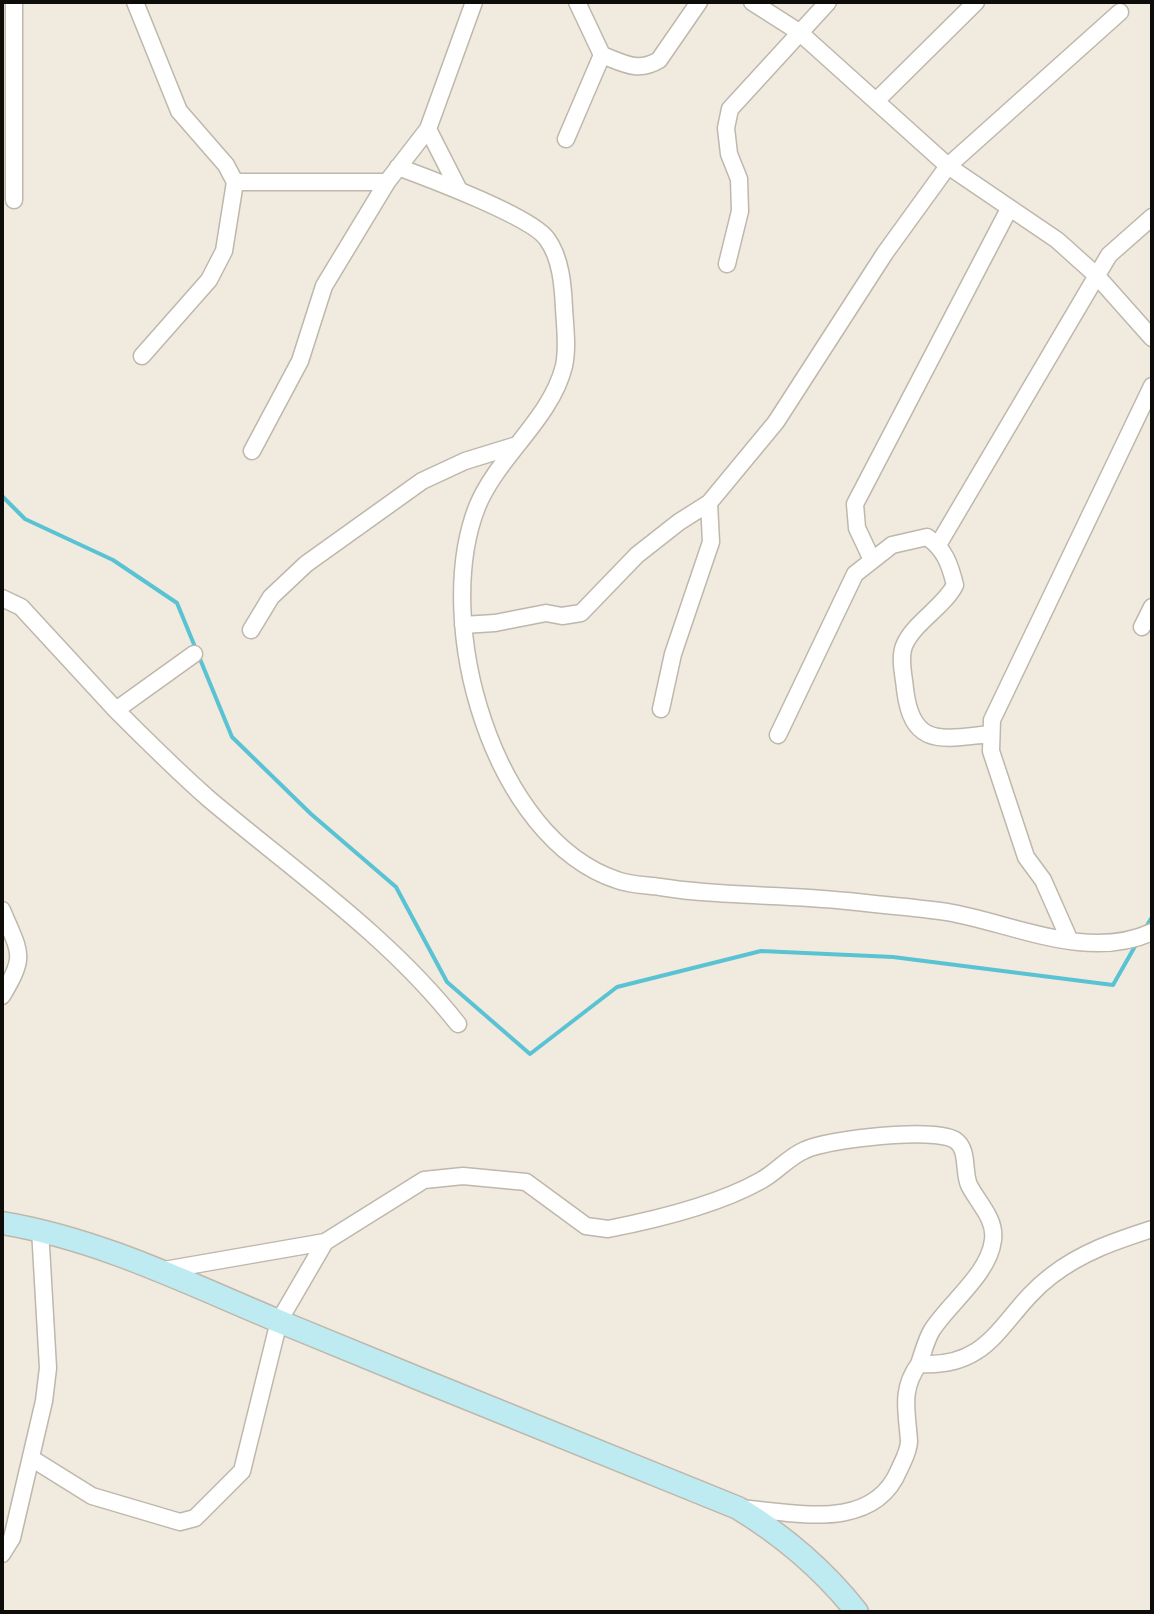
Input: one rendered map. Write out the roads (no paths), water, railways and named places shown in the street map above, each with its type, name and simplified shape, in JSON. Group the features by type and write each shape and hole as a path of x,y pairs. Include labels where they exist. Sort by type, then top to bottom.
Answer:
{"street":[{"path":"14,2 14,200"},
{"path":"135,2 179,111 226,165 235,182 224,251 209,280 142,356"},
{"path":"252,451 300,361 324,286 387,182 428,129 474,2"},
{"path":"577,2 602,55 638,68 659,60 699,2"},
{"path":"752,2 799,32 948,166 1057,240 1096,275 1152,338"},
{"path":"727,264 740,211 739,179 729,154 726,128 730,109 828,2"},
{"path":"877,100 976,2"},
{"path":"463,625 495,623 546,613 562,616 581,613 596,602 637,555 709,503 776,422 885,253 948,166 1120,12"},
{"path":"566,139 602,55"},
{"path":"428,129 459,190"},
{"path":"398,167 459,190 546,237 557,259 563,290 566,346 563,368 549,398 478,505 462,560 463,625 477,700 499,760 527,810 568,856 618,881 705,894 821,898 949,912 1070,941 1130,940 1152,932"},
{"path":"235,182 387,182"},
{"path":"872,560 857,528 855,504 1009,209"},
{"path":"938,545 1109,255 1152,217"},
{"path":"1070,941 1043,880 1026,857 991,751 992,720 1152,386"},
{"path":"251,630 271,597 306,564 409,490 465,461 517,445"},
{"path":"661,709 673,654 711,542 709,503"},
{"path":"778,735 846,585 892,545 927,537 938,545 950,564 955,585 948,598 905,643 901,655 908,711 914,727 928,736 944,739 990,734"},
{"path":"2,598 21,607 116,710 208,798 308,878 427,985 458,1024"},
{"path":"1142,627 1152,607"},
{"path":"116,710 194,654"},
{"path":"2,910 20,954 19,966 2,996"},
{"path":"164,1270 325,1242 424,1180 463,1176 526,1182 586,1226 608,1229 738,1191 772,1174 804,1150 827,1144 922,1134 958,1141 964,1151 967,1180 994,1228 993,1243 986,1259 932,1329 919,1364 907,1383 909,1446 893,1486 872,1504 838,1516 738,1508"},
{"path":"2,1223 40,1229 164,1270 279,1321 738,1508 781,1534 837,1587 857,1612"},
{"path":"2,1554 12,1538 48,1368 40,1229"},
{"path":"919,1364 946,1366 966,1360 1002,1332 1026,1300 1060,1270 1107,1243 1152,1229"},
{"path":"31,1458 92,1496 180,1522 195,1518 242,1471 279,1321 325,1242"}],"waterway":[{"path":"2,496 25,519 113,560 177,603 232,737 311,814 396,887 447,982 530,1054 617,987 761,951 893,957 1113,985 1138,941"},
{"path":"1146,927 1152,917"}]}
